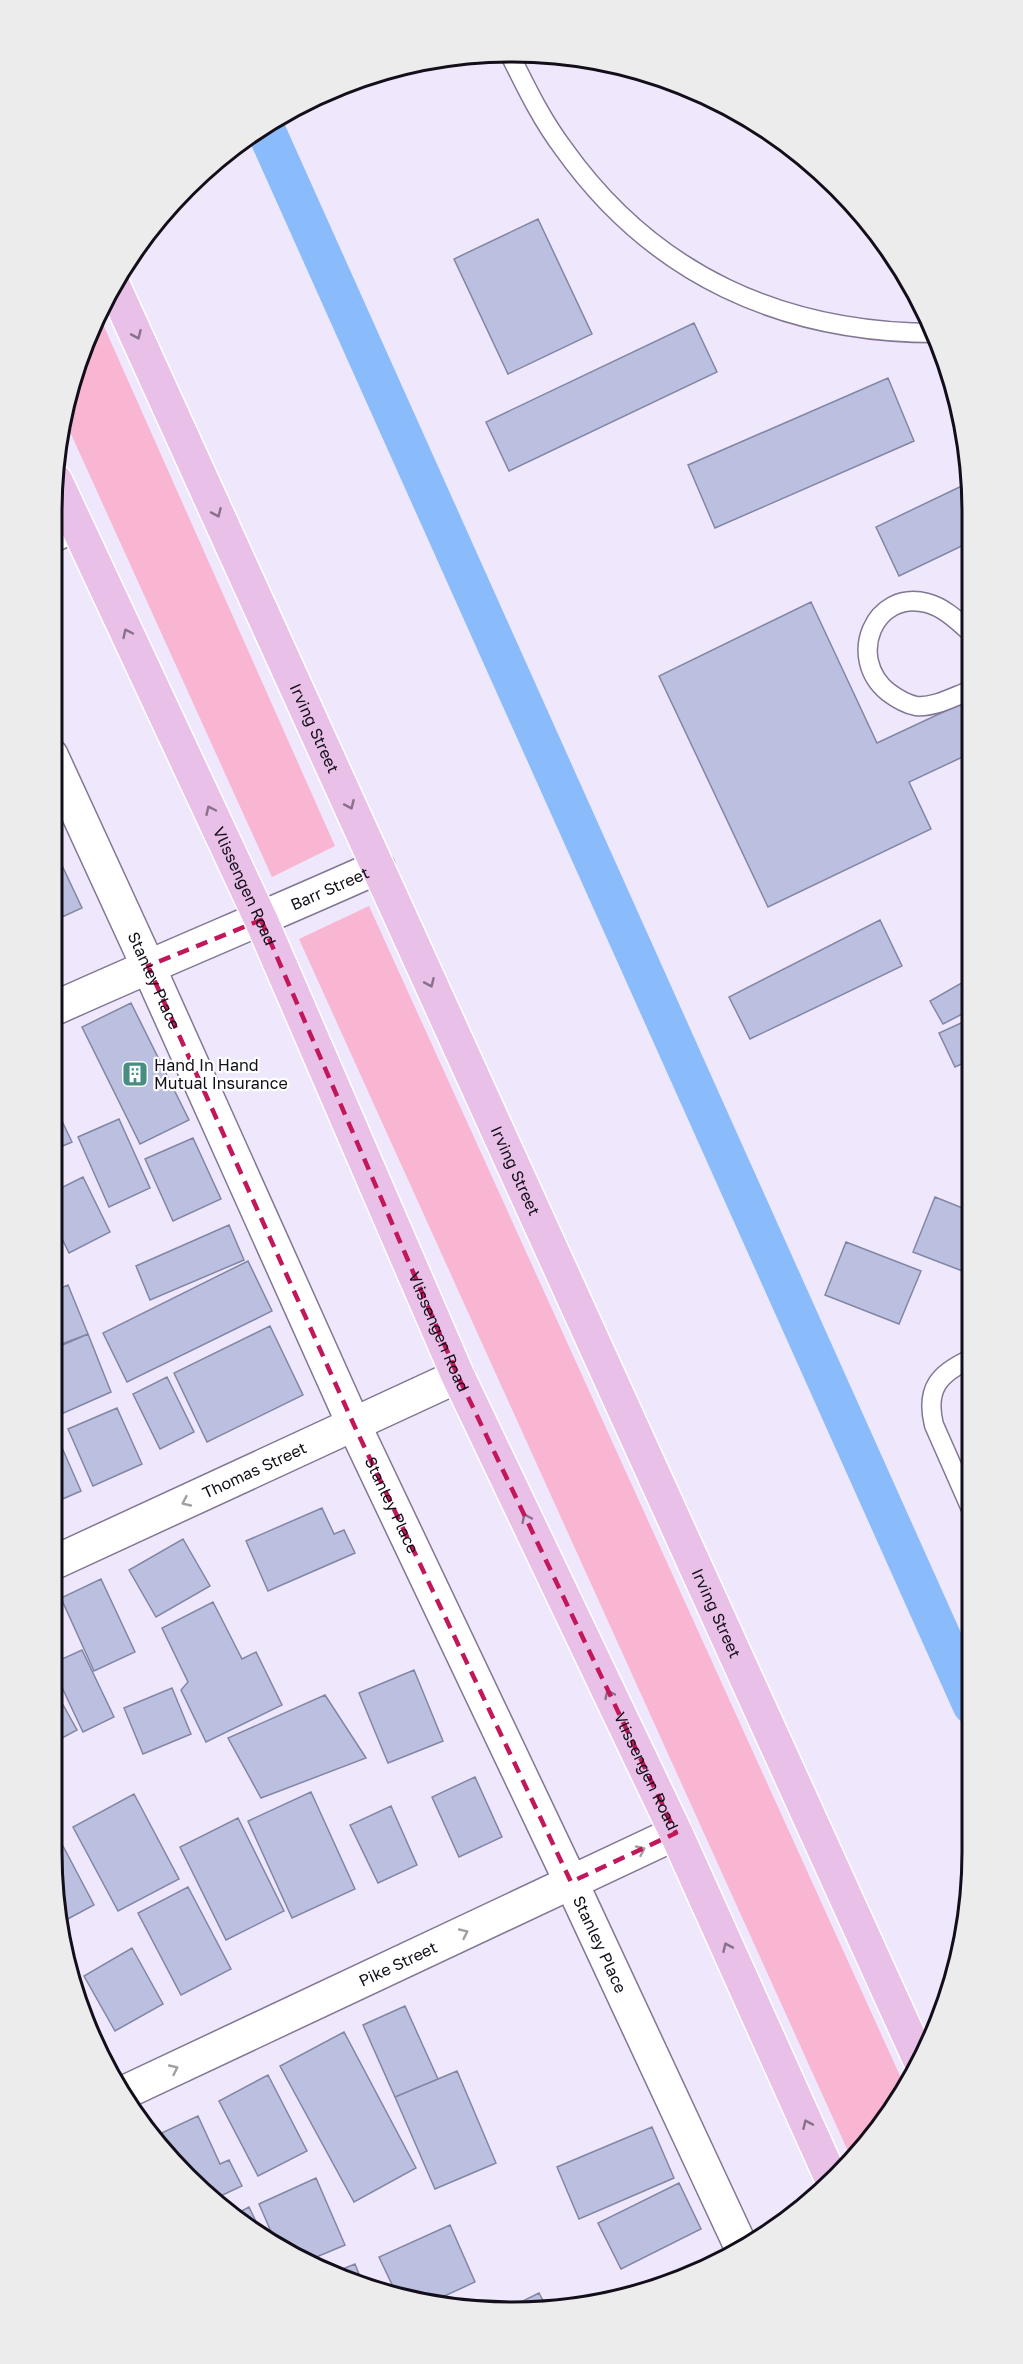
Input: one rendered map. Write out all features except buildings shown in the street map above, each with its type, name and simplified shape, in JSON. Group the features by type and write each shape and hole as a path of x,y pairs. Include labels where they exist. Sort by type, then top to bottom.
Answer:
{"main road":[{"name":"Irving Street","path":"118,294 915,2051"},
{"name":"Vlissengen Road","path":"64,530 261,920 458,1376 676,1833 828,2172"}],"street":[{"name":"Stanley Place","path":"62,779 354,1425 571,1882 737,2241"},
{"name":"Barr Street","path":"62,1005 378,867"},
{"name":"Thomas Street","path":"62,1559 458,1376"},
{"name":"Pike Street","path":"129,2090 676,1833"}],"lane":[{"path":"514,62 532,99 562,148 614,211 653,245 690,270 731,292 773,308 838,326 897,333 924,333"},
{"path":"962,625 939,607 928,603 909,602 898,605 879,617 872,627 867,646 871,672 879,685 902,701 917,706 936,704 962,694"},
{"path":"962,1364 942,1376 934,1388 931,1413 962,1489"}],"highlighted area":[{"path":"261,920 458,1376 676,1833 571,1882 354,1425 148,966"}],"shaded area":[{"path":"103,324 335,846 272,877 69,430 85,367"},
{"path":"369,906 901,2078 886,2103 848,2151 299,939"}],"waterway":[{"path":"267,133 962,1683"}],"place":[{"name":"Hand In Hand Mutual Insurance","path":"135,1074"}]}
